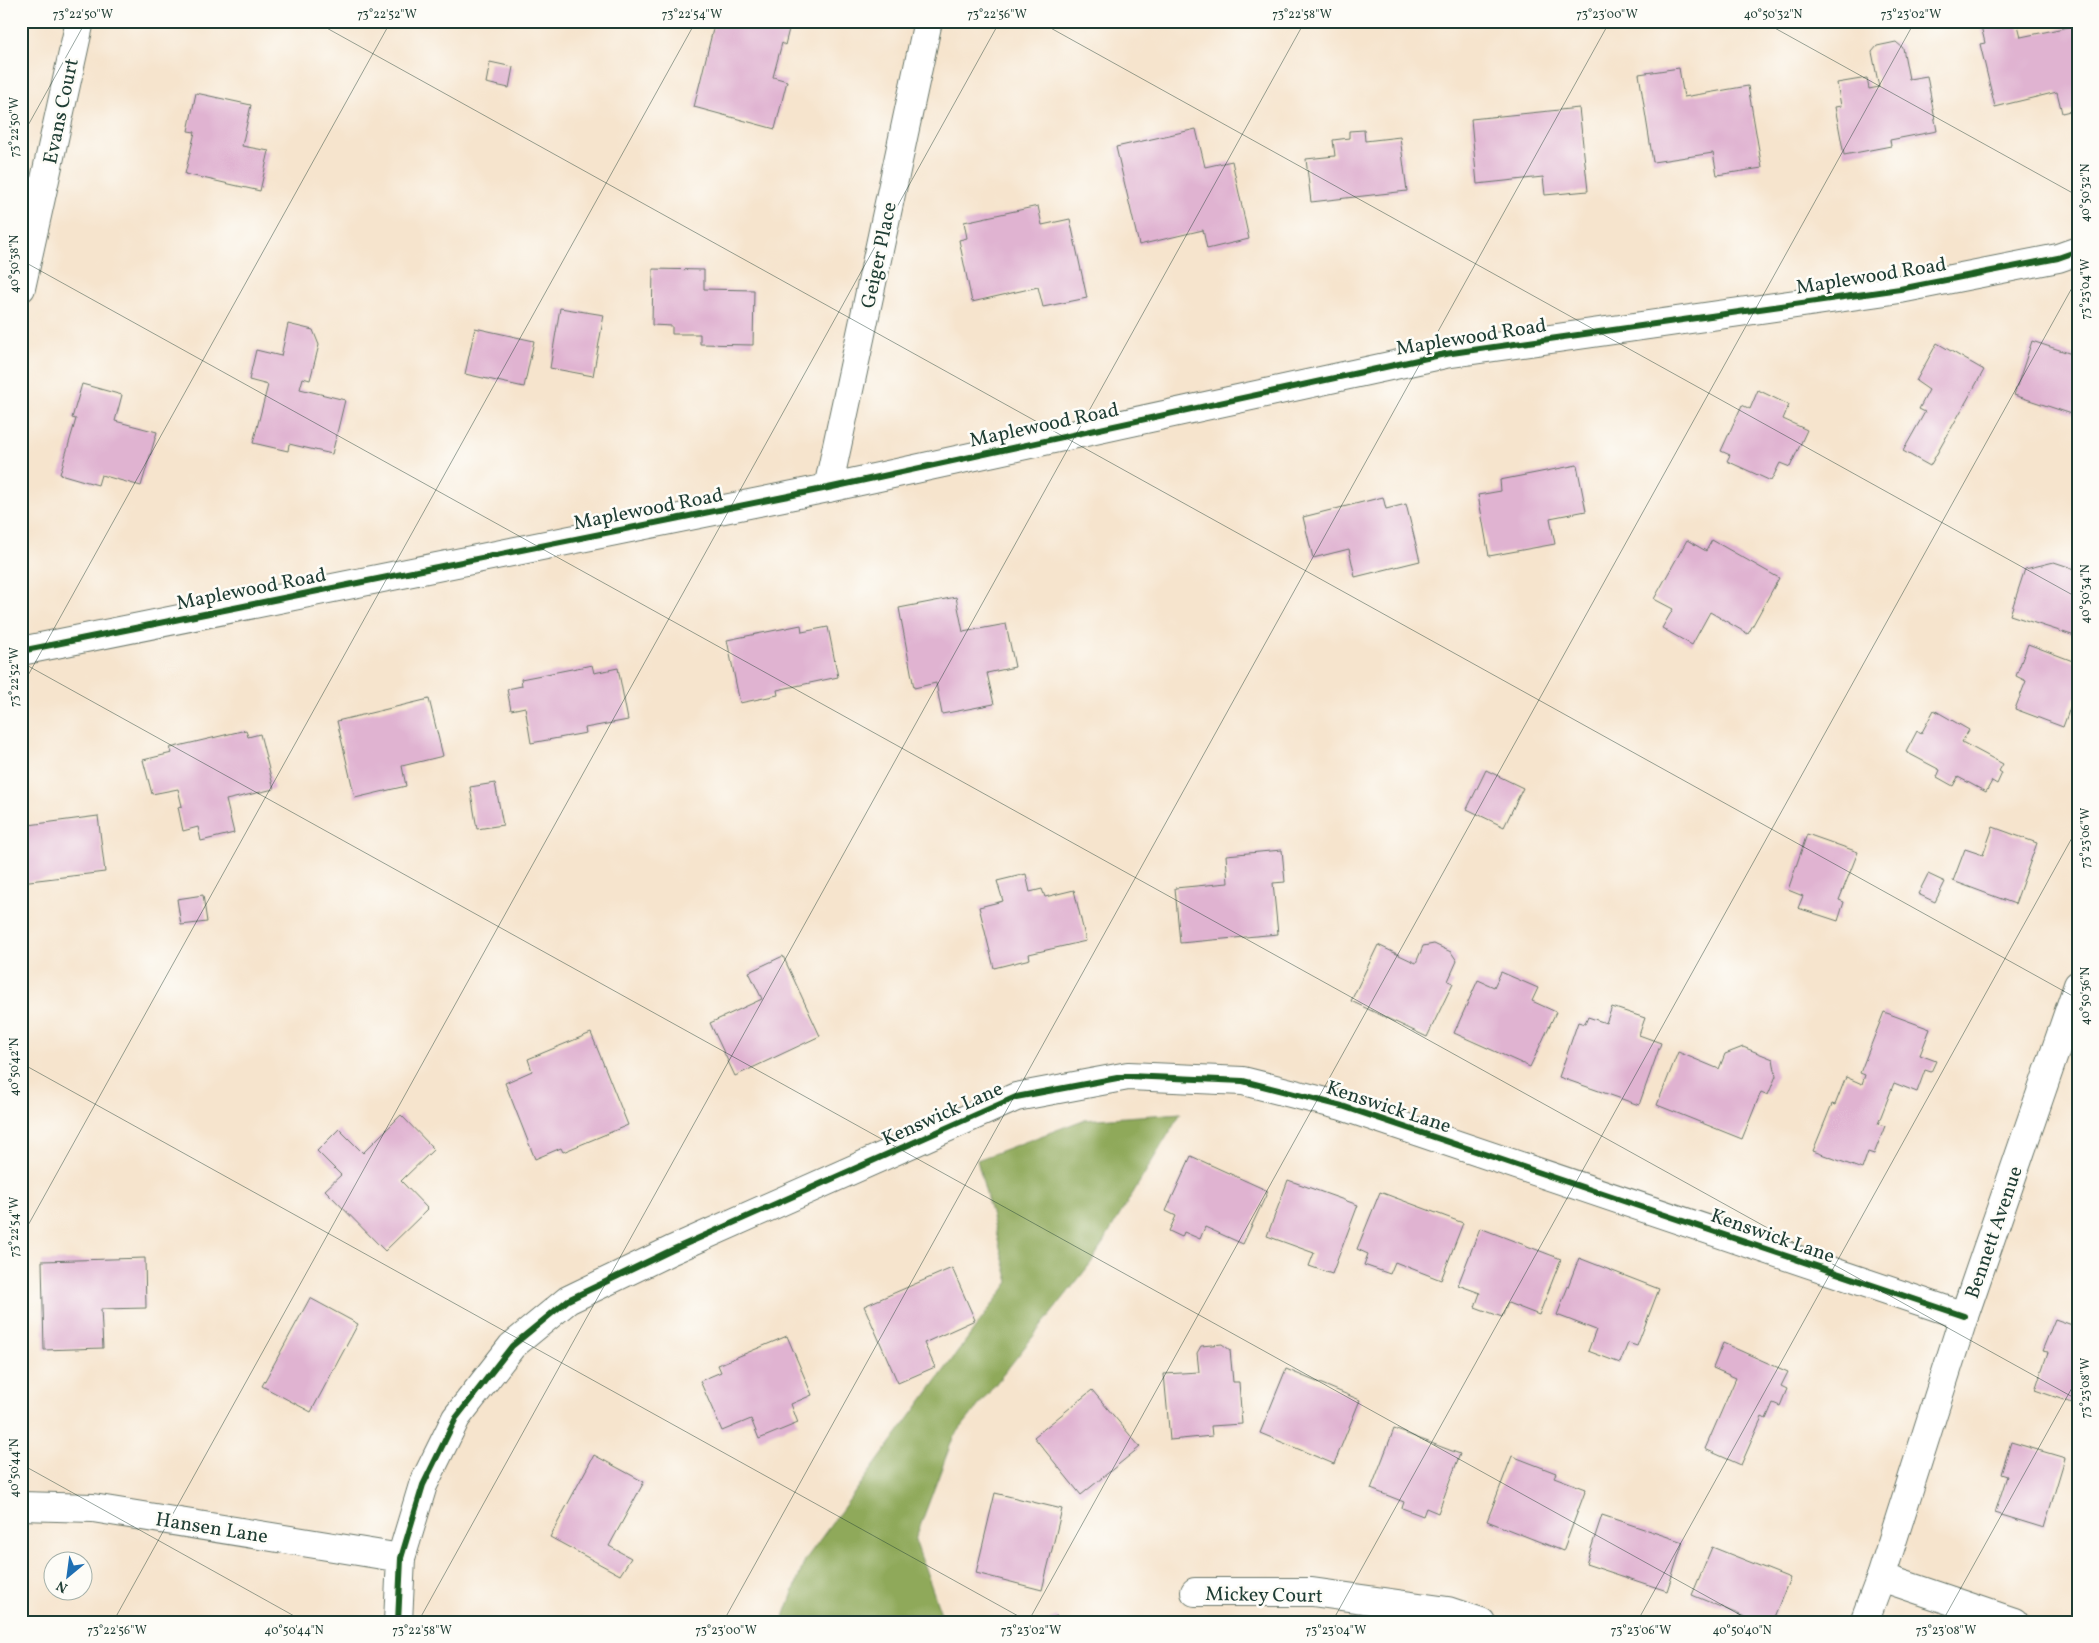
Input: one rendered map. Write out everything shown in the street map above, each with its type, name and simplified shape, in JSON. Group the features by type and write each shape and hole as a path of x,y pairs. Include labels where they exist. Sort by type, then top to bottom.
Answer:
{"street":[{"name":"Evans Court","path":"21,288 80,21"},
{"name":"Geiger Place","path":"828,488 928,21"},
{"name":"Maplewood Road","path":"21,651 828,488 1445,354 1900,289 2058,258 2078,251"},
{"name":"Bennett Avenue","path":"1864,1622 1881,1576 1964,1316 2078,985"},
{"name":"Kenswick Lane","path":"398,1622 401,1558 423,1485 456,1418 512,1346 568,1300 672,1250 1016,1097 1128,1076 1243,1081 1342,1106 1964,1316"},
{"name":"Hansen Lane","path":"21,1506 93,1508 401,1558"},
{"path":"1881,1576 2014,1622"},
{"name":"Mickey Court","path":"1194,1592 1312,1592 1448,1611 1481,1622"}],"green space":[{"path":"1181,1113 1091,1263 953,1438 915,1540 944,1622 782,1622 805,1560 1009,1282 977,1160 1083,1120"}],"building":[{"path":"715,21 791,21 785,45 782,43 773,77 787,81 775,129 694,107"},
{"path":"2001,21 2017,21 2021,37 2078,25 2078,109 2062,113 2057,92 1995,107 1980,44 1985,43 1981,26"},
{"path":"1896,42 1903,48 1909,79 1927,76 1937,131 1890,140 1891,146 1844,155 1835,107 1841,106 1837,83 1867,78 1869,89 1879,87 1872,52 1877,46"},
{"path":"490,62 513,67 509,88 486,83"},
{"path":"1679,68 1684,97 1748,86 1762,168 1717,175 1713,153 1653,162 1639,74"},
{"path":"196,93 251,105 242,146 269,151 260,191 185,174 195,132 188,131"},
{"path":"1579,108 1588,191 1545,195 1543,177 1477,184 1471,119"},
{"path":"1196,129 1205,167 1232,161 1249,239 1207,249 1203,230 1139,245 1116,147"},
{"path":"1364,130 1365,141 1400,137 1407,191 1311,202 1306,159 1335,156 1333,140 1349,138 1349,131"},
{"path":"1038,206 1042,225 1070,219 1087,298 1043,307 1038,287 972,302 959,240 967,238 964,222"},
{"path":"653,269 704,270 704,289 754,290 753,345 700,344 700,334 672,334 672,326 652,325"},
{"path":"560,308 604,315 593,376 550,368"},
{"path":"288,324 313,330 319,345 310,380 303,378 300,389 345,400 332,454 289,444 288,451 253,443 268,385 249,380 256,350 281,356"},
{"path":"475,328 534,341 524,387 465,374"},
{"path":"2032,341 2078,356 2078,416 2014,395"},
{"path":"1937,343 1984,370 1930,466 1903,451 1925,412 1919,409 1929,390 1916,381"},
{"path":"82,384 122,395 115,421 157,432 141,486 101,475 98,485 60,474 76,419 72,418"},
{"path":"1758,390 1789,405 1783,419 1807,430 1790,467 1780,463 1771,481 1727,461 1730,455 1721,451 1742,405 1750,409"},
{"path":"1577,465 1586,511 1550,518 1555,544 1489,556 1478,495 1501,491 1500,480"},
{"path":"1383,497 1386,509 1406,504 1420,561 1355,577 1349,549 1313,558 1303,517"},
{"path":"1687,540 1706,551 1712,540 1779,578 1748,634 1710,612 1692,645 1662,628 1673,609 1654,599"},
{"path":"2054,562 2078,570 2078,637 2010,615 2025,569"},
{"path":"956,597 963,632 1006,624 1015,667 987,673 994,704 942,714 936,683 914,688 899,608"},
{"path":"801,625 802,632 828,627 838,677 777,690 778,695 740,703 727,640"},
{"path":"2028,644 2078,663 2078,698 2074,697 2063,727 2015,709 2026,681 2016,676"},
{"path":"592,665 594,673 618,668 628,720 585,728 586,733 531,743 525,707 511,710 507,689 522,686 521,679"},
{"path":"429,699 443,756 402,766 406,786 355,798 337,721"},
{"path":"1934,710 1969,730 1962,742 2003,764 1999,771 2002,773 1997,784 1992,781 1986,792 1958,777 1953,786 1937,777 1940,770 1906,752 1917,731 1921,734"},
{"path":"246,730 248,737 260,734 274,789 226,800 234,833 201,841 198,827 183,831 178,807 182,806 178,789 152,794 143,760 172,753 170,748"},
{"path":"1486,770 1523,788 1504,827 1467,809"},
{"path":"495,783 503,825 477,829 470,787"},
{"path":"98,816 105,872 21,882 21,826"},
{"path":"1993,827 2037,843 2015,904 1953,881 1965,849 1983,855"},
{"path":"1807,834 1858,852 1839,900 1844,902 1838,921 1798,908 1803,896 1788,890"},
{"path":"1282,850 1285,882 1273,883 1278,934 1180,943 1175,888 1228,883 1226,855"},
{"path":"1026,874 1030,892 1042,889 1045,897 1074,890 1086,941 1029,954 1030,959 994,968 979,907 1003,901 997,881"},
{"path":"1928,874 1945,882 1935,902 1918,894"},
{"path":"203,895 207,922 181,925 177,899"},
{"path":"1434,944 1451,952 1457,961 1448,981 1453,983 1427,1037 1351,1001 1378,945 1416,963 1423,946"},
{"path":"783,956 820,1036 735,1076 710,1023 762,999 749,972"},
{"path":"1501,972 1538,988 1532,1001 1556,1012 1530,1067 1454,1033 1478,980 1494,987"},
{"path":"1612,1007 1645,1018 1639,1035 1661,1043 1639,1105 1559,1077 1578,1022 1585,1024 1588,1017 1606,1023"},
{"path":"1884,1012 1930,1029 1920,1055 1936,1061 1931,1072 1925,1070 1917,1092 1894,1083 1878,1124 1885,1126 1874,1154 1868,1152 1862,1169 1813,1151 1832,1104 1835,1105 1846,1077 1862,1084 1865,1075 1860,1073"},
{"path":"591,1033 628,1125 563,1152 561,1148 535,1159 505,1083 532,1071 528,1059"},
{"path":"1743,1047 1773,1059 1776,1076 1768,1095 1761,1092 1742,1139 1657,1105 1678,1052 1719,1069 1725,1054"},
{"path":"401,1115 434,1149 401,1181 428,1209 385,1251 325,1190 341,1175 317,1151 339,1129 363,1153"},
{"path":"1191,1156 1268,1191 1243,1244 1205,1227 1200,1239 1184,1232 1182,1237 1169,1231 1176,1216 1166,1211"},
{"path":"1288,1180 1358,1205 1332,1274 1309,1266 1314,1253 1267,1236"},
{"path":"1380,1192 1463,1223 1441,1280 1395,1262 1390,1274 1364,1265 1368,1254 1357,1249"},
{"path":"1480,1228 1561,1259 1539,1315 1508,1303 1502,1317 1475,1307 1480,1293 1458,1285"},
{"path":"145,1258 146,1308 101,1309 103,1348 44,1350 42,1261"},
{"path":"1579,1258 1659,1289 1637,1346 1628,1343 1620,1363 1588,1351 1596,1330 1557,1315"},
{"path":"952,1268 975,1320 924,1343 935,1367 898,1383 864,1306"},
{"path":"310,1298 358,1324 311,1412 262,1386"},
{"path":"2055,1319 2078,1327 2078,1405 2035,1390 2048,1352 2042,1351"},
{"path":"787,1336 812,1395 791,1404 798,1423 759,1439 751,1419 722,1431 700,1381 721,1372 718,1365"},
{"path":"1723,1343 1788,1372 1781,1386 1787,1389 1780,1406 1773,1403 1766,1419 1762,1417 1741,1465 1705,1449 1736,1378 1713,1368"},
{"path":"1222,1344 1230,1350 1233,1382 1239,1382 1242,1424 1211,1426 1212,1436 1170,1440 1164,1374 1199,1372 1197,1353 1201,1346"},
{"path":"1286,1369 1360,1400 1334,1464 1260,1433"},
{"path":"1092,1390 1140,1447 1081,1495 1034,1437"},
{"path":"1394,1429 1460,1454 1438,1513 1426,1508 1423,1516 1402,1508 1404,1502 1371,1489"},
{"path":"2011,1442 2065,1458 2044,1528 1995,1513 2007,1476 2001,1474"},
{"path":"594,1455 644,1482 609,1546 631,1558 620,1575 550,1537"},
{"path":"1512,1456 1556,1473 1554,1477 1586,1489 1563,1551 1487,1521"},
{"path":"995,1493 1062,1509 1042,1590 976,1573"},
{"path":"1602,1515 1683,1542 1667,1591 1586,1564"},
{"path":"1712,1547 1790,1578 1772,1622 1757,1622 1692,1595"},
{"path":"1057,1616 1059,1622 1044,1622"}],"cycle path":[{"path":"21,651 828,488 1445,354 1900,289 2058,258 2078,251"},
{"path":"398,1622 401,1558 423,1485 456,1418 512,1346 568,1300 672,1250 1016,1097 1128,1076 1243,1081 1342,1106 1964,1316"}]}
